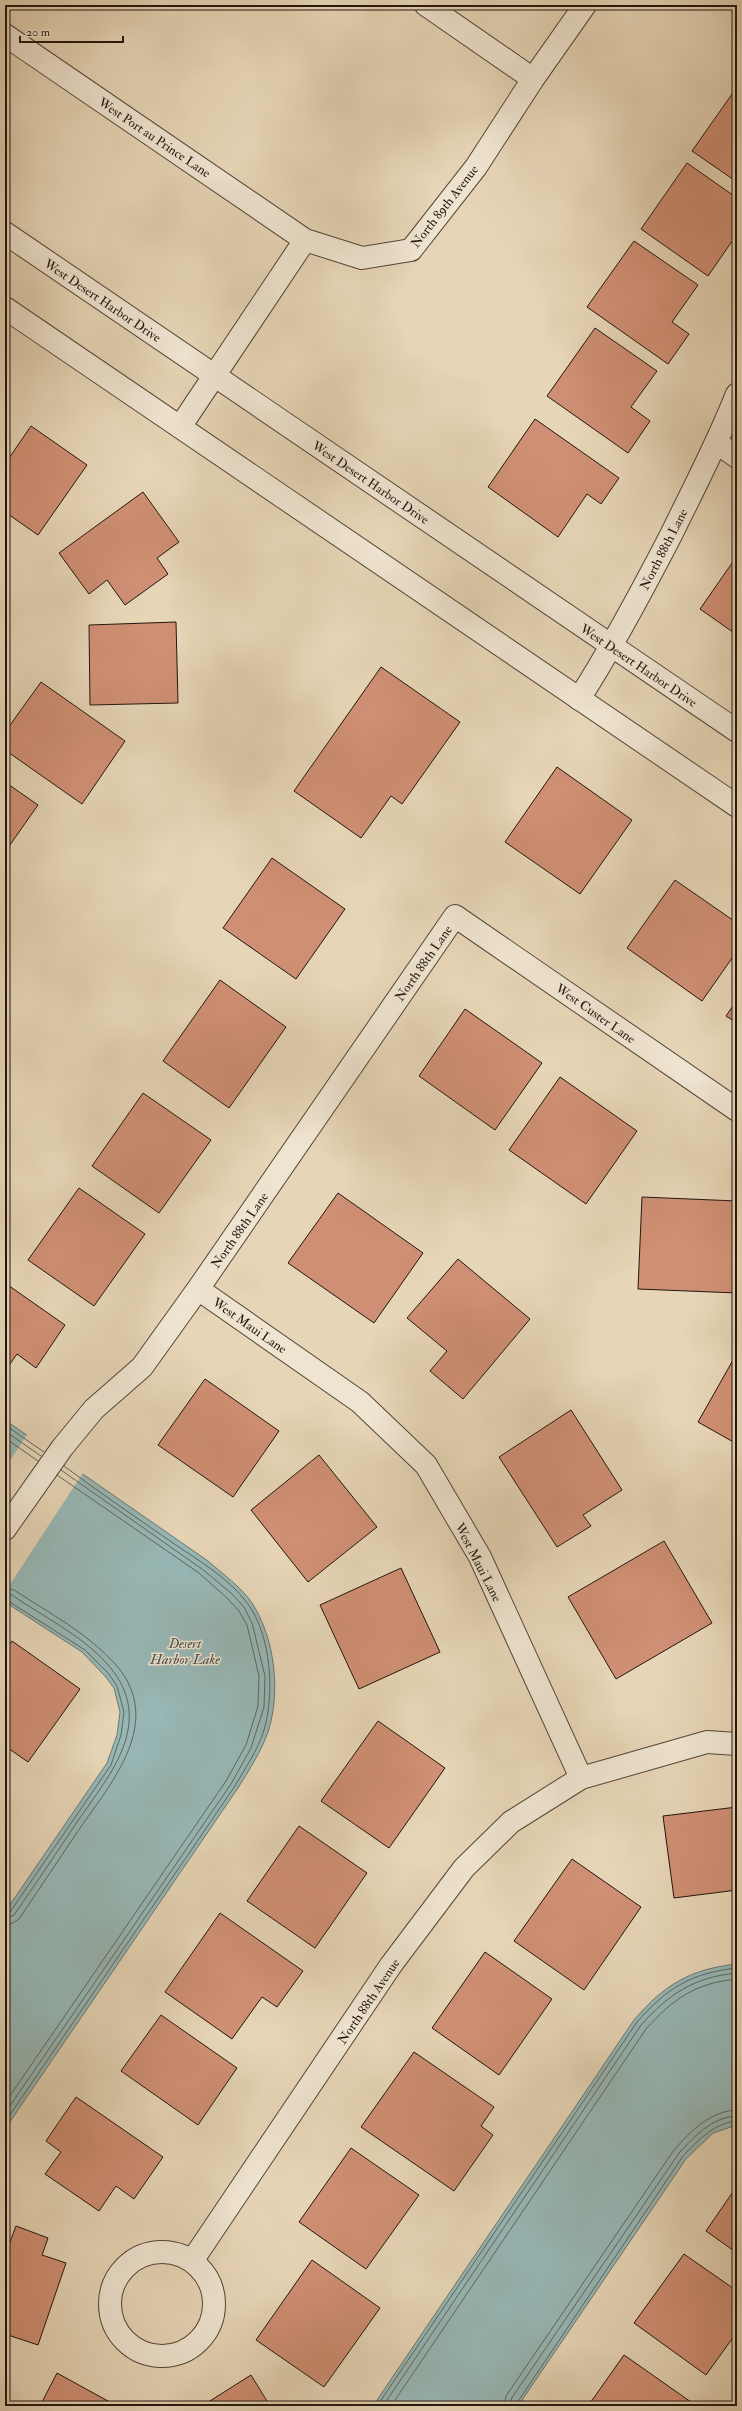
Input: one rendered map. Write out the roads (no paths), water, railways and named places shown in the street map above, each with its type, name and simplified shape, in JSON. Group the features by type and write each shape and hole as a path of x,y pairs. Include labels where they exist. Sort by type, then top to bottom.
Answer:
{"street":[{"path":"426,5 533,79"},
{"name":"North 89th Avenue","path":"305,240 362,258 411,250 476,167 533,79 585,5"},
{"name":"West Port au Prince Lane","path":"5,35 305,240"},
{"name":"West Desert Harbor Drive","path":"5,233 737,732"},
{"path":"180,427 305,240"},
{"path":"5,308 737,806"},
{"name":"North 88th Lane","path":"579,699 613,647 717,443 737,394"},
{"path":"717,443 737,457"},
{"name":"North 88th Lane","path":"5,1529 62,1448 94,1409 142,1367 198,1289 455,916"},
{"name":"West Custer Lane","path":"455,916 737,1110"},
{"name":"West Maui Lane","path":"198,1289 360,1402 426,1465 480,1557 581,1778"},
{"path":"581,1778 707,1742 737,1744"},
{"name":"North 88th Avenue","path":"192,2260 392,1965 464,1868 511,1822 581,1778"},
{"path":"160,2251 176,2253 192,2260 204,2272 212,2286 215,2302 214,2312 206,2332 195,2345 182,2352 166,2356 150,2355 135,2349 122,2338 113,2323 109,2307 111,2290 118,2275 134,2260 144,2255 160,2251"}],"water":[{"name":"Desert Harbor Lake","path":"5,1420 208,1561 237,1586 248,1597 260,1617 271,1649 275,1683 272,1716 268,1732 262,1747 238,1788 5,2129 5,1912 107,1763 117,1735 120,1712 114,1688 105,1676 82,1652 5,1602"},
{"path":"737,1964 737,2125 713,2133 686,2159 518,2406 373,2406 634,2020 656,1997 679,1981 705,1970"}]}
